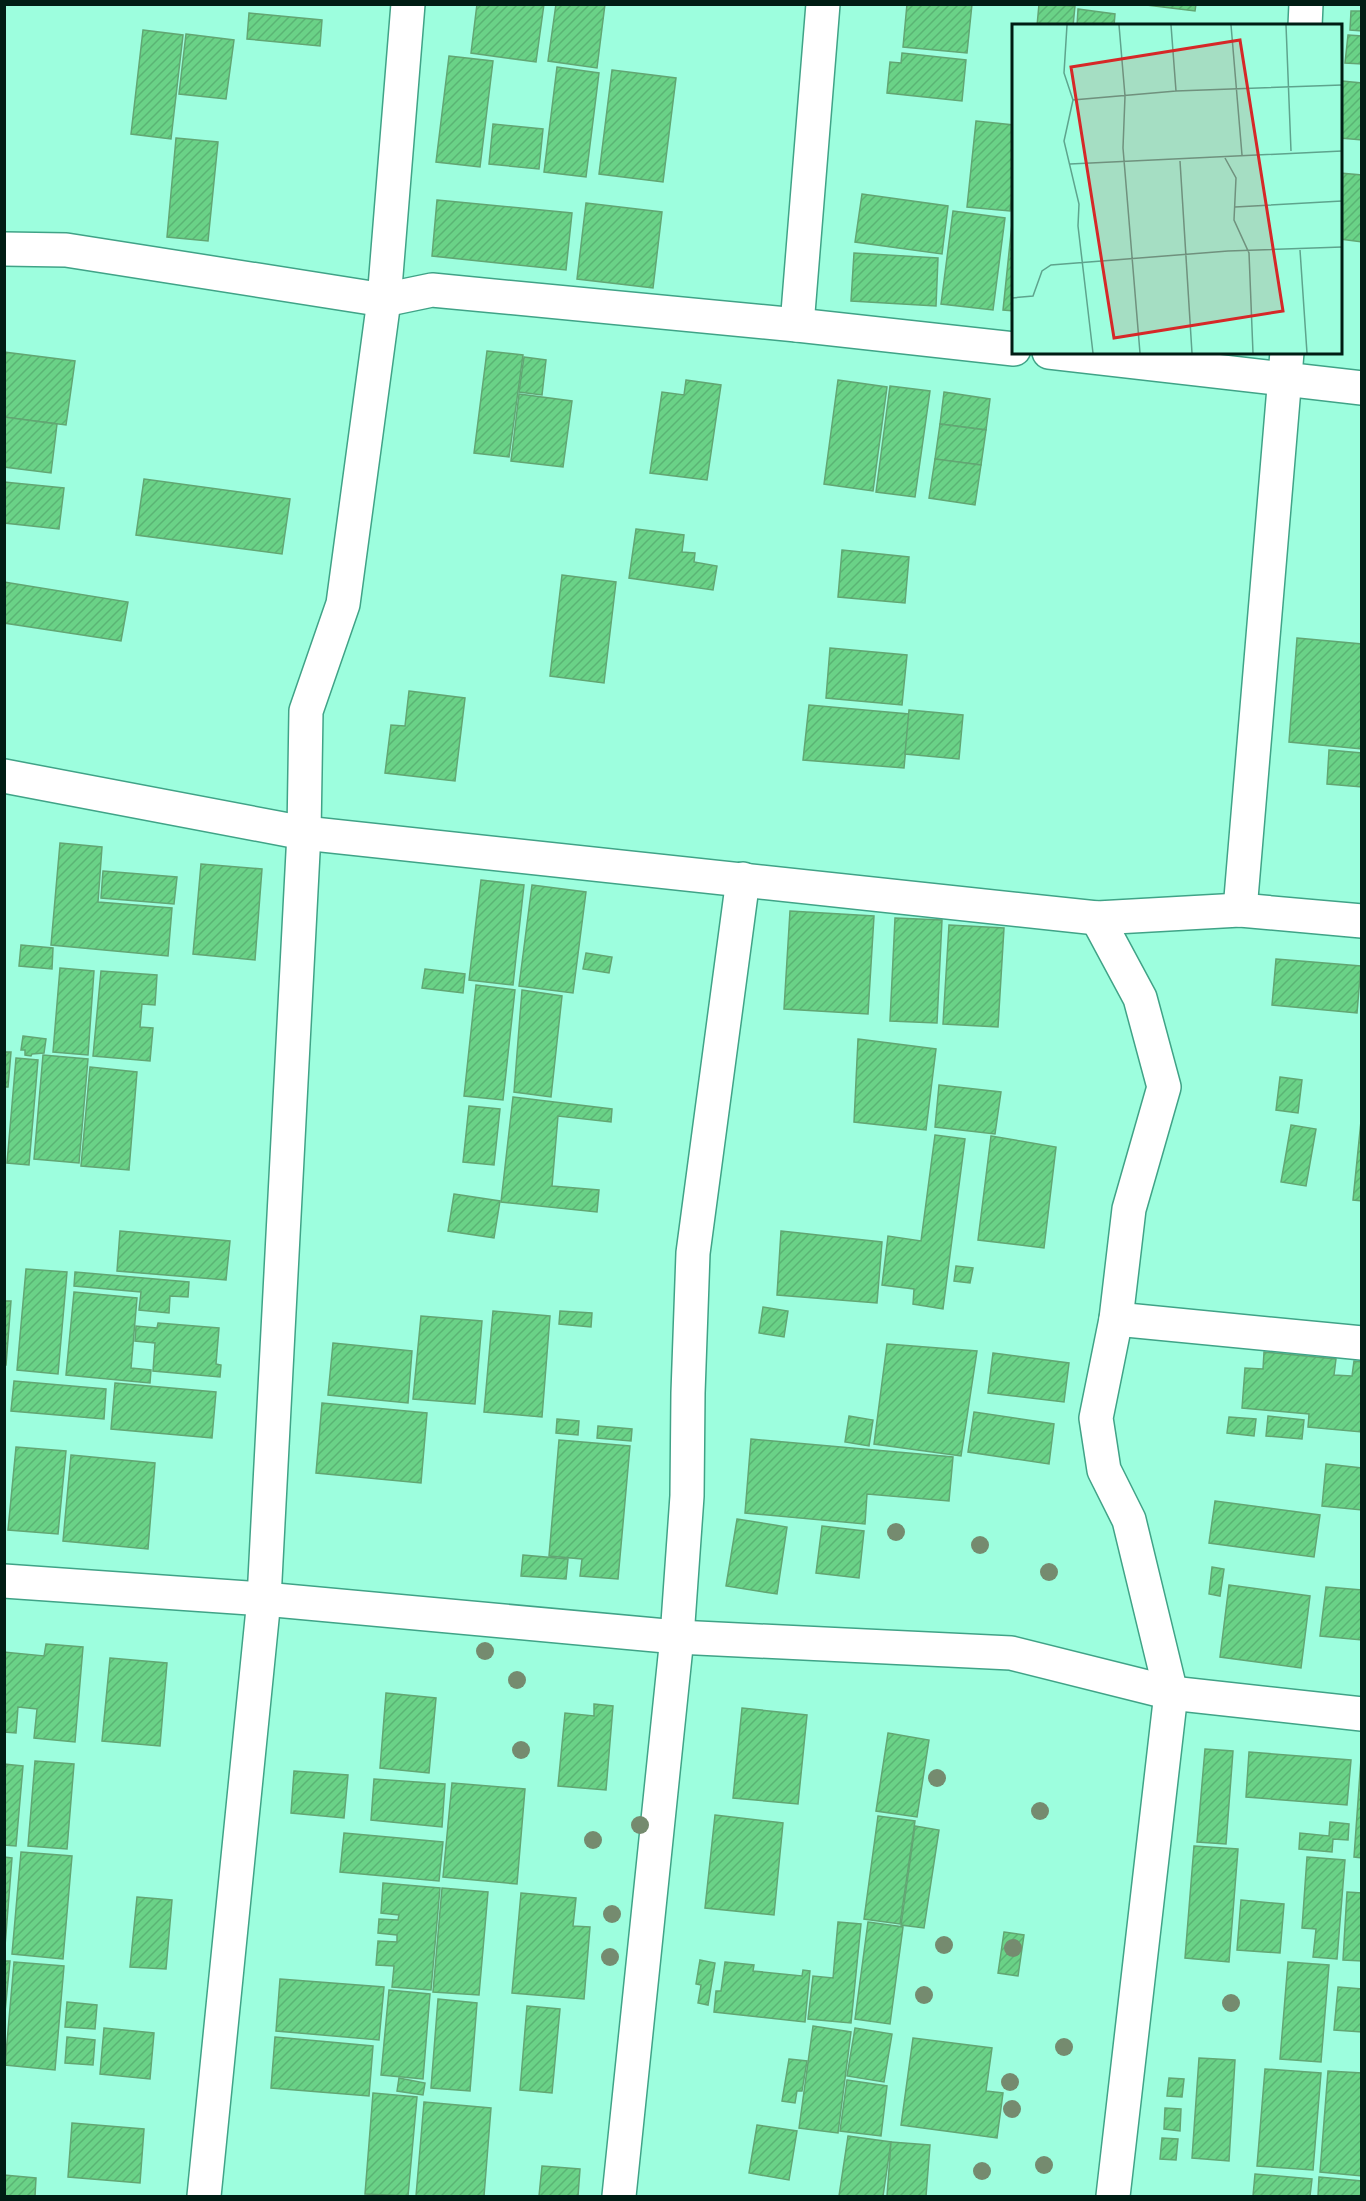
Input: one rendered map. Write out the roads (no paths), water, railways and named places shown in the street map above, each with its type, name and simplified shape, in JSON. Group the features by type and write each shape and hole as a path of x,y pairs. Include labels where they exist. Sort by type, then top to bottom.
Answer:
{"street":[{"path":"204,2196 264,1599 304,833 306,711 343,604 384,300 408,4"},
{"path":"797,325 823,4"},
{"path":"1305,24 1306,4"},
{"path":"4,249 66,250 384,300 432,290 797,325 1012,349"},
{"path":"1085,354 1286,365 1362,388"},
{"path":"1240,910 1286,365"},
{"path":"4,776 304,833 1097,918 1240,910 1362,921"},
{"path":"619,2196 677,1636 687,1496 693,1253 743,879"},
{"path":"1097,918 1140,998 1164,1087 1129,1209 1116,1319 1096,1418 1104,1470 1129,1520 1171,1693 1113,2196"},
{"path":"1116,1319 1362,1343"},
{"path":"4,1581 264,1599 677,1636 1011,1653 1171,1693 1362,1714"}]}
